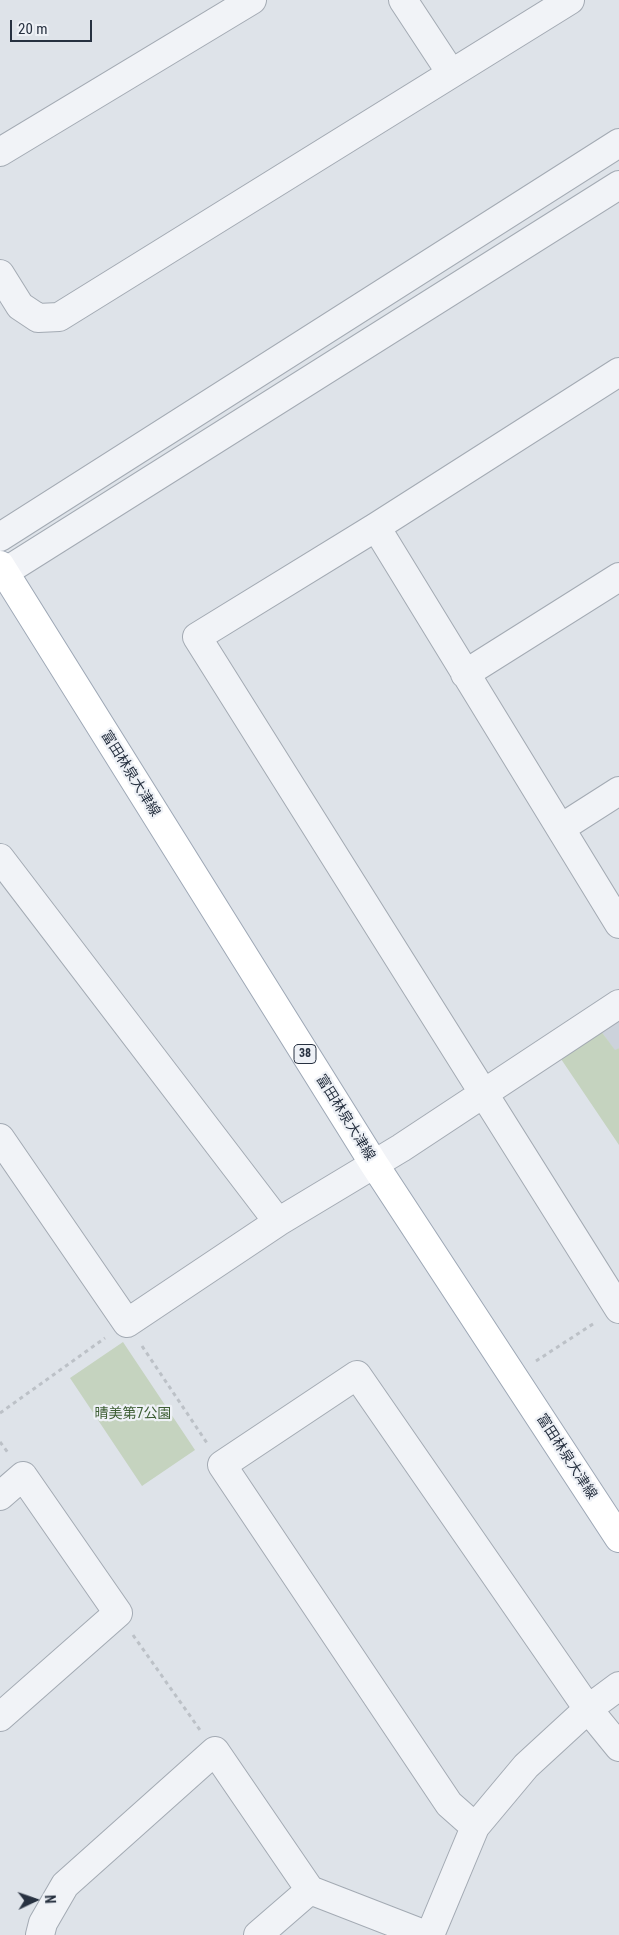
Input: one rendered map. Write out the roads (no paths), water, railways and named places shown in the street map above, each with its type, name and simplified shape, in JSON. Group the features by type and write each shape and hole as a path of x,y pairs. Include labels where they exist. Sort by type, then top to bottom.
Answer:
{"main road":[{"name":"富田林泉大津線","path":"1,571 374,1164 619,1538"}],"street":[{"path":"0,152 252,0"},
{"path":"403,0 451,73"},
{"path":"0,274 20,306 38,318 59,317 570,0"},
{"path":"0,537 619,143"},
{"path":"1,571 619,185"},
{"path":"619,372 376,527 197,637 619,1308"},
{"path":"376,527 619,924"},
{"path":"465,674 619,577"},
{"path":"561,828 619,791"},
{"path":"5,877 278,1222"},
{"path":"0,1138 126,1323 278,1222 374,1164 619,1004"},
{"path":"475,1828 449,1804 222,1466 357,1374 588,1709 619,1747"},
{"path":"0,1496 23,1476 118,1613 0,1716"},
{"path":"40,1935 43,1923 65,1885 215,1751 310,1890 428,1935 475,1828 526,1766 588,1709 619,1686"},
{"path":"258,1935 310,1890"}],"park label":[{"name":"晴美第7公園","path":"133,1414"}]}
